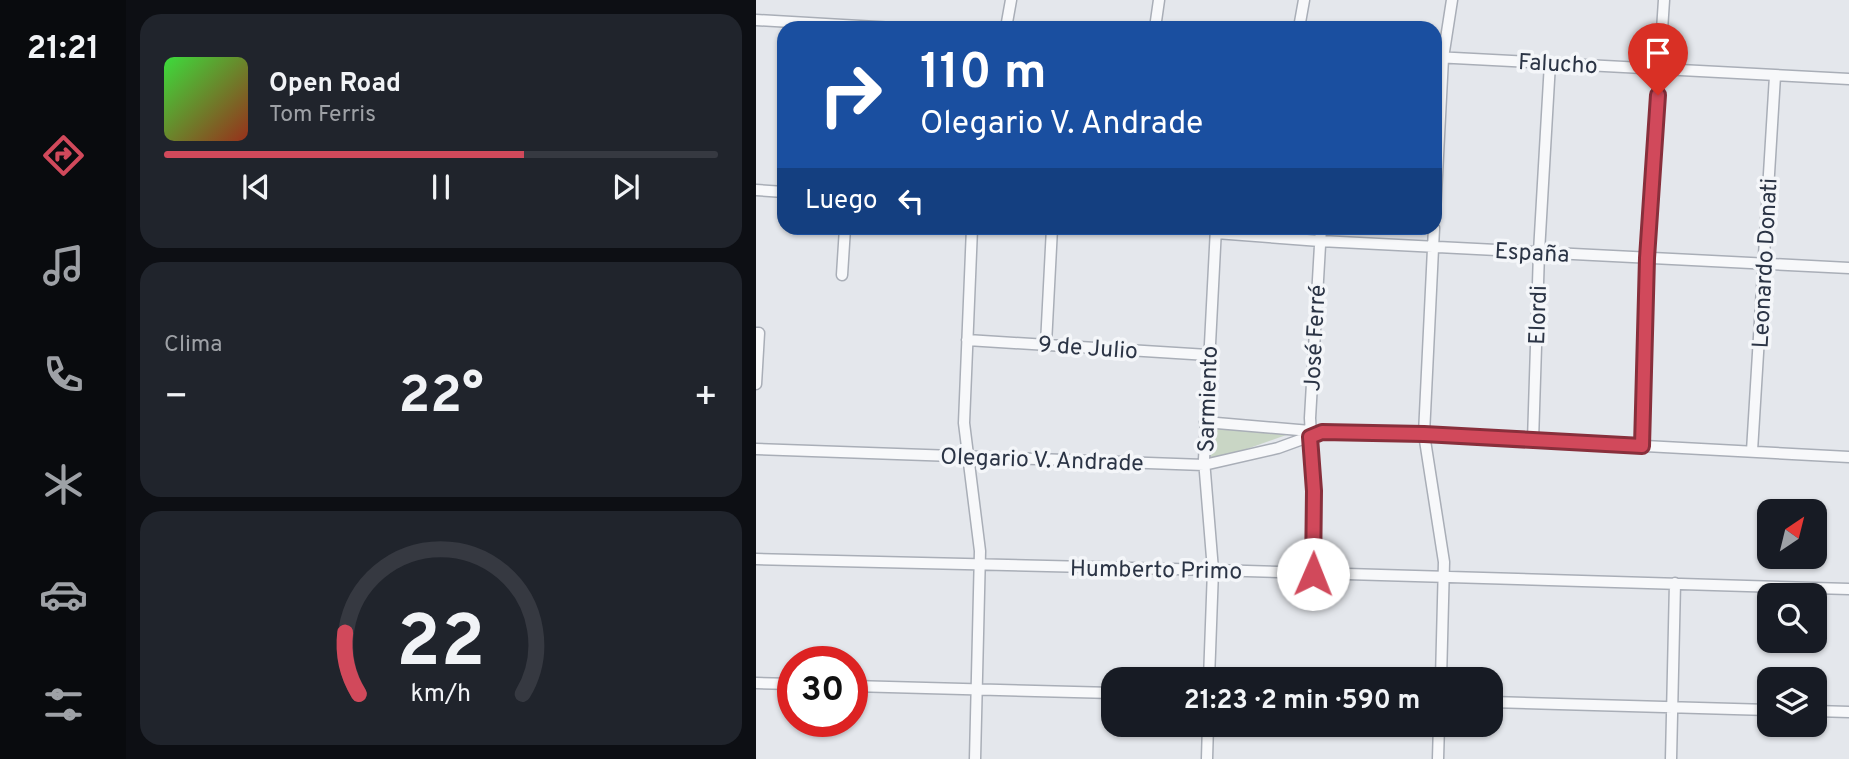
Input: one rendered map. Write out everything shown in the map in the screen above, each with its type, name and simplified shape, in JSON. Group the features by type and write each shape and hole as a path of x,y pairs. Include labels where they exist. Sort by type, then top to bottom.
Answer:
{"street":[{"path":"1008,21 1012,0"},
{"path":"1156,21 1159,0"},
{"path":"1300,21 1304,0"},
{"path":"1442,44 1452,0"},
{"path":"1642,446 1647,258 1664,0"},
{"path":"756,20 777,21"},
{"name":"Falucho","path":"1442,57 1849,79"},
{"name":"Elordi","path":"1533,441 1539,252 1550,63"},
{"name":"Leonardo Donati","path":"1752,451 1775,76"},
{"path":"756,190 777,192"},
{"path":"842,275 845,235"},
{"path":"972,235 964,423 980,565 975,759"},
{"path":"1046,344 1052,235"},
{"name":"Sarmiento","path":"1209,667 1213,570 1204,466 1216,235"},
{"name":"España","path":"1263,235 1320,241 1849,268"},
{"name":"José Ferré","path":"1313,574 1314,491 1310,434 1320,235"},
{"path":"1434,235 1424,434 1444,578 1441,667"},
{"path":"756,384 757,333"},
{"name":"9 de Julio","path":"967,340 1208,355"},
{"name":"Olegario V. Andrade","path":"1205,422 1310,434"},
{"name":"Olegario V. Andrade","path":"756,449 1204,466 1265,451 1322,432 1424,434 1849,457"},
{"name":"Humberto Primo","path":"756,559 1849,589"},
{"path":"1671,759 1675,583"},
{"path":"756,683 777,684"},
{"path":"868,686 1101,692"},
{"path":"1503,702 1757,710"},
{"path":"1827,711 1849,712"},
{"path":"1207,759 1208,737"},
{"path":"1438,759 1439,737"}],"green space":[{"path":"1209,427 1292,433 1213,461 1207,457"}],"route":[{"path":"1313,574 1314,491 1310,437 1322,432 1424,434 1642,446 1647,258 1658,95"}]}
